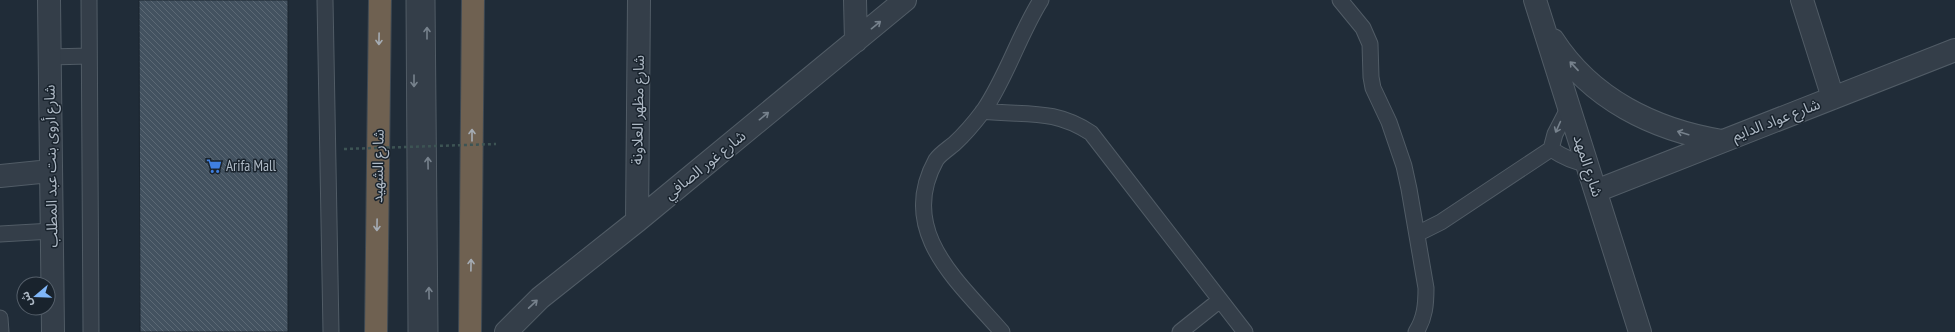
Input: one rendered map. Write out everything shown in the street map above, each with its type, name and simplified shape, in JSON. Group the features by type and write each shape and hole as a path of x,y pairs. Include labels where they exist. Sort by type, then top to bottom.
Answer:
{"highway":[{"name":"شارع الشهيد","path":"376,332 380,0"},
{"path":"470,332 473,0"}],"street":[{"name":"شارع أروى بنت عبد المطلب","path":"49,0 53,332"},
{"name":"شارع مظهر العلاونة","path":"637,221 639,0"},
{"path":"855,0 856,41"},
{"name":"شارع غور الصافي","path":"506,332 540,298 637,221 906,0"},
{"name":"شارع المهد","path":"1535,0 1640,332"},
{"path":"1802,0 1832,98"},
{"path":"1542,24 1558,47 1576,68 1596,87 1618,104 1642,118 1668,129 1722,141"},
{"name":"شارع عواد الدايم","path":"1596,190 1955,50"},
{"path":"0,176 50,172"}],"lane":[{"path":"89,0 91,332"},
{"path":"325,0 331,332"},
{"path":"414,0 416,332"},
{"path":"427,0 430,332"},
{"path":"1002,332 944,266 935,252 925,221 926,189 937,159 964,134 983,111 995,92 1020,38 1041,0"},
{"path":"1340,0 1365,32 1370,44 1371,78 1373,88 1389,122 1404,166 1417,234 1426,302 1424,315 1416,332"},
{"path":"49,57 89,56"},
{"path":"1417,234 1441,222 1551,148 1555,134 1569,107"},
{"path":"983,111 1049,115 1071,122 1091,133 1244,332"},
{"path":"1551,148 1574,162 1588,164"},
{"path":"0,234 52,231"},
{"path":"1180,332 1220,300"},
{"path":"0,318 1,332"}],"path":[{"path":"344,149 496,144"}],"building":[{"name":"Arifa Mall","path":"139,0 288,0 288,332 140,332"}],"place":[{"name":"Arifa Mall","path":"214,166"}]}
